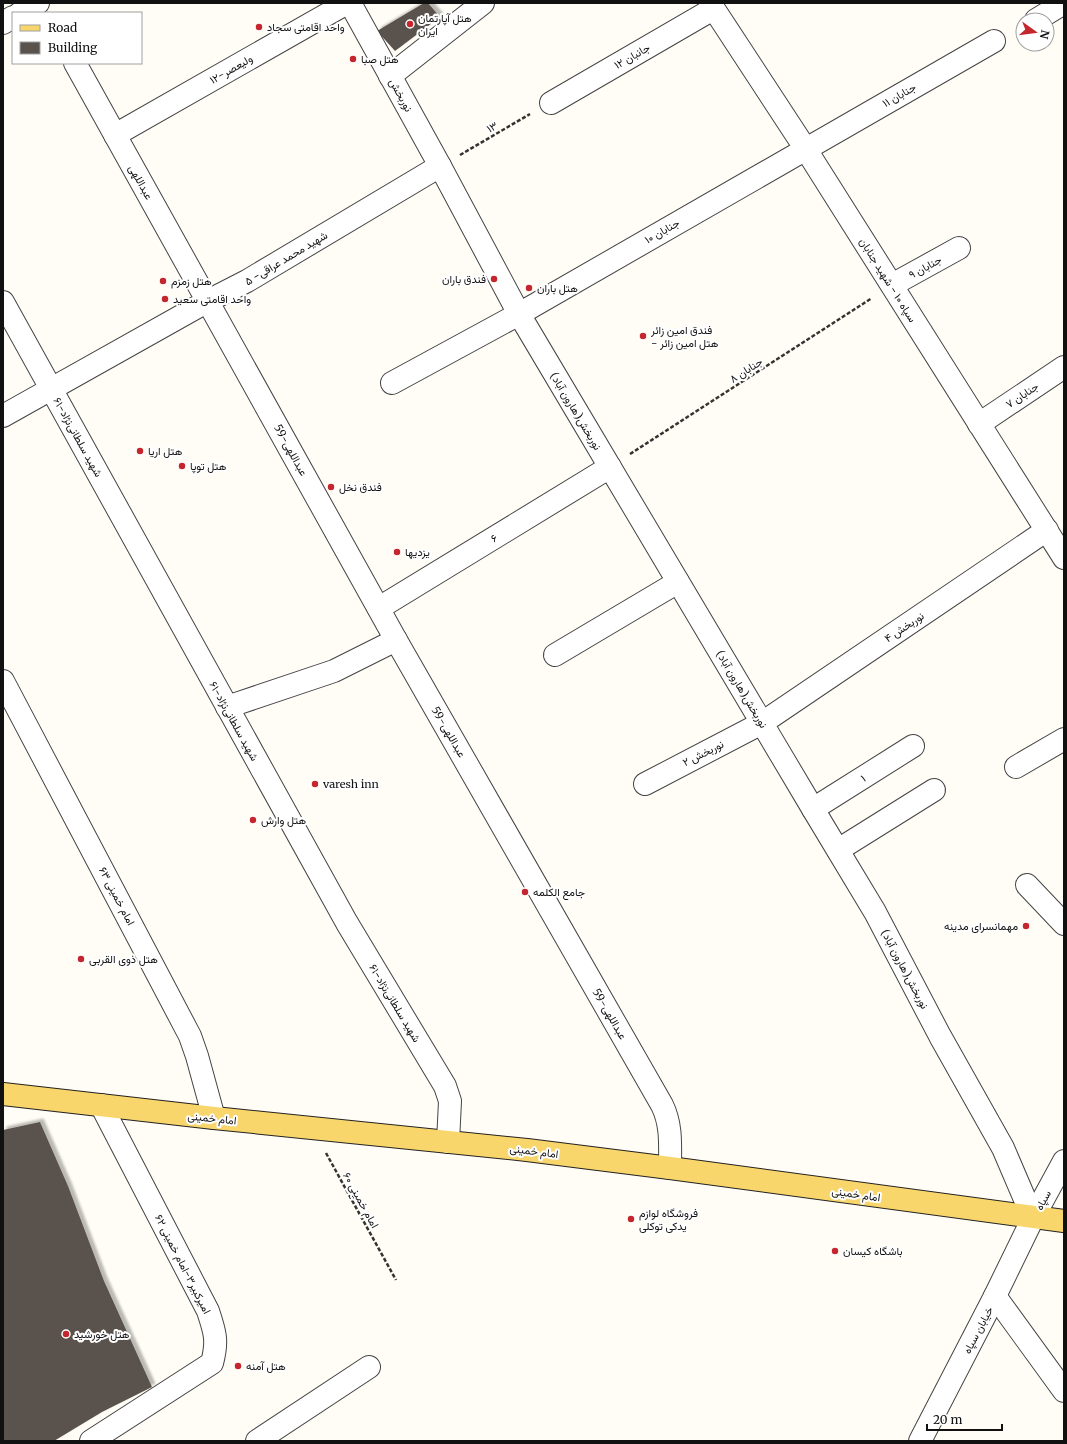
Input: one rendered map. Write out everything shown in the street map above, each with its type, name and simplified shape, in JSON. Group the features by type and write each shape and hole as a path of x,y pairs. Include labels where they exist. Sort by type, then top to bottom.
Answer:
{"main road":[{"name":"امام خمینی","path":"5,1090 101,1105 214,1118 527,1150 1064,1221"}],"street":[{"path":"22,12 40,3 45,12"},
{"name":"ولیعصر-۱۲","path":"115,135 347,3"},
{"name":"نوربخش","path":"350,3 440,166"},
{"path":"390,76 482,3"},
{"path":"1049,12 1064,3"},
{"name":"جانبان ۱۲","path":"551,103 712,6"},
{"name":"سپاه ۱۰ - شهید جنابان","path":"712,6 805,148 979,424 1057,542"},
{"path":"3,23 12,18"},
{"name":"جنابان ۱۱","path":"805,148 994,41"},
{"name":"عبداللهی","path":"76,64 208,301"},
{"name":"جنابان ۱۰","path":"392,383 519,314 805,148"},
{"name":"شهید محمد عراقی- ۵","path":"3,416 208,301 254,277 440,166"},
{"name":"نوربخش(هارون آباد)","path":"440,166 519,314 875,912 940,1036 1003,1148 1033,1218"},
{"name":"جنابان ۹","path":"892,286 959,248"},
{"name":"عبداللهی-59","path":"208,301 396,640 664,1110 669,1126 670,1168"},
{"name":"شهید سلطانی‌نژاد-۶۱","path":"3,302 347,923 445,1086 450,1101 448,1142"},
{"name":"جنابان ۷","path":"979,424 1064,367"},
{"name":"۶","path":"379,608 610,467"},
{"name":"نوربخش ۴","path":"762,723 1057,542"},
{"path":"555,655 678,582"},
{"path":"227,707 334,670 396,640"},
{"name":"امام خمینی ۶۳","path":"3,680 190,1036 214,1118"},
{"name":"نوربخش ۲","path":"645,784 762,723"},
{"path":"1016,767 1064,739"},
{"name":"۱","path":"813,810 913,746"},
{"path":"838,850 934,790"},
{"path":"1027,885 1064,924"},
{"name":"امیرکبیر۳-امام خمینی ۶۲","path":"92,1441 212,1363 216,1349 215,1332 208,1311 101,1105"},
{"name":"سپاه","path":"1033,1218 1064,1161"},
{"name":"خیابان سپاه","path":"920,1441 995,1296 1033,1218"},
{"path":"995,1296 1064,1391"},
{"path":"258,1441 369,1367"}],"path":[{"name":"۱۳","path":"440,166 551,103"},
{"name":"جنابان ۸","path":"610,467 892,286"},
{"name":"امام خمینی ۶۰","path":"312,1128 396,1280"}],"building":[{"name":"هتل آپارتمان ایران","path":"424,3 428,3 440,17 395,51 377,31"},
{"name":"هتل خورشید","path":"40,1122 68,1186 104,1281 152,1387 102,1412 54,1441 3,1441 3,1130"}],"place":[{"name":"هتل آپارتمان ایران","path":"410,24"},
{"name":"واحد اقامتی سجاد","path":"259,27"},
{"name":"هتل صبا","path":"353,59"},
{"name":"فندق باران","path":"494,279"},
{"name":"هتل زمزم","path":"163,281"},
{"name":"هتل باران","path":"529,288"},
{"name":"واحد اقامتی سعید","path":"165,299"},
{"name":"فندق امین زائر - هتل امین زائر","path":"643,336"},
{"name":"هتل اریا","path":"140,451"},
{"name":"هتل توپا","path":"182,466"},
{"name":"فندق نخل","path":"331,487"},
{"name":"یزدیها","path":"397,552"},
{"name":"varesh inn","path":"315,784"},
{"name":"هتل وارش","path":"253,820"},
{"name":"جامع الکلمه","path":"525,892"},
{"name":"مهمانسرای مدینه","path":"1026,926"},
{"name":"هتل ذوی القربی","path":"81,959"},
{"name":"فروشگاه لوازم یدکی توکلی","path":"631,1219"},
{"name":"باشگاه کیسان","path":"835,1251"},
{"name":"هتل خورشید","path":"66,1334"},
{"name":"هتل آمنه","path":"238,1366"}]}
